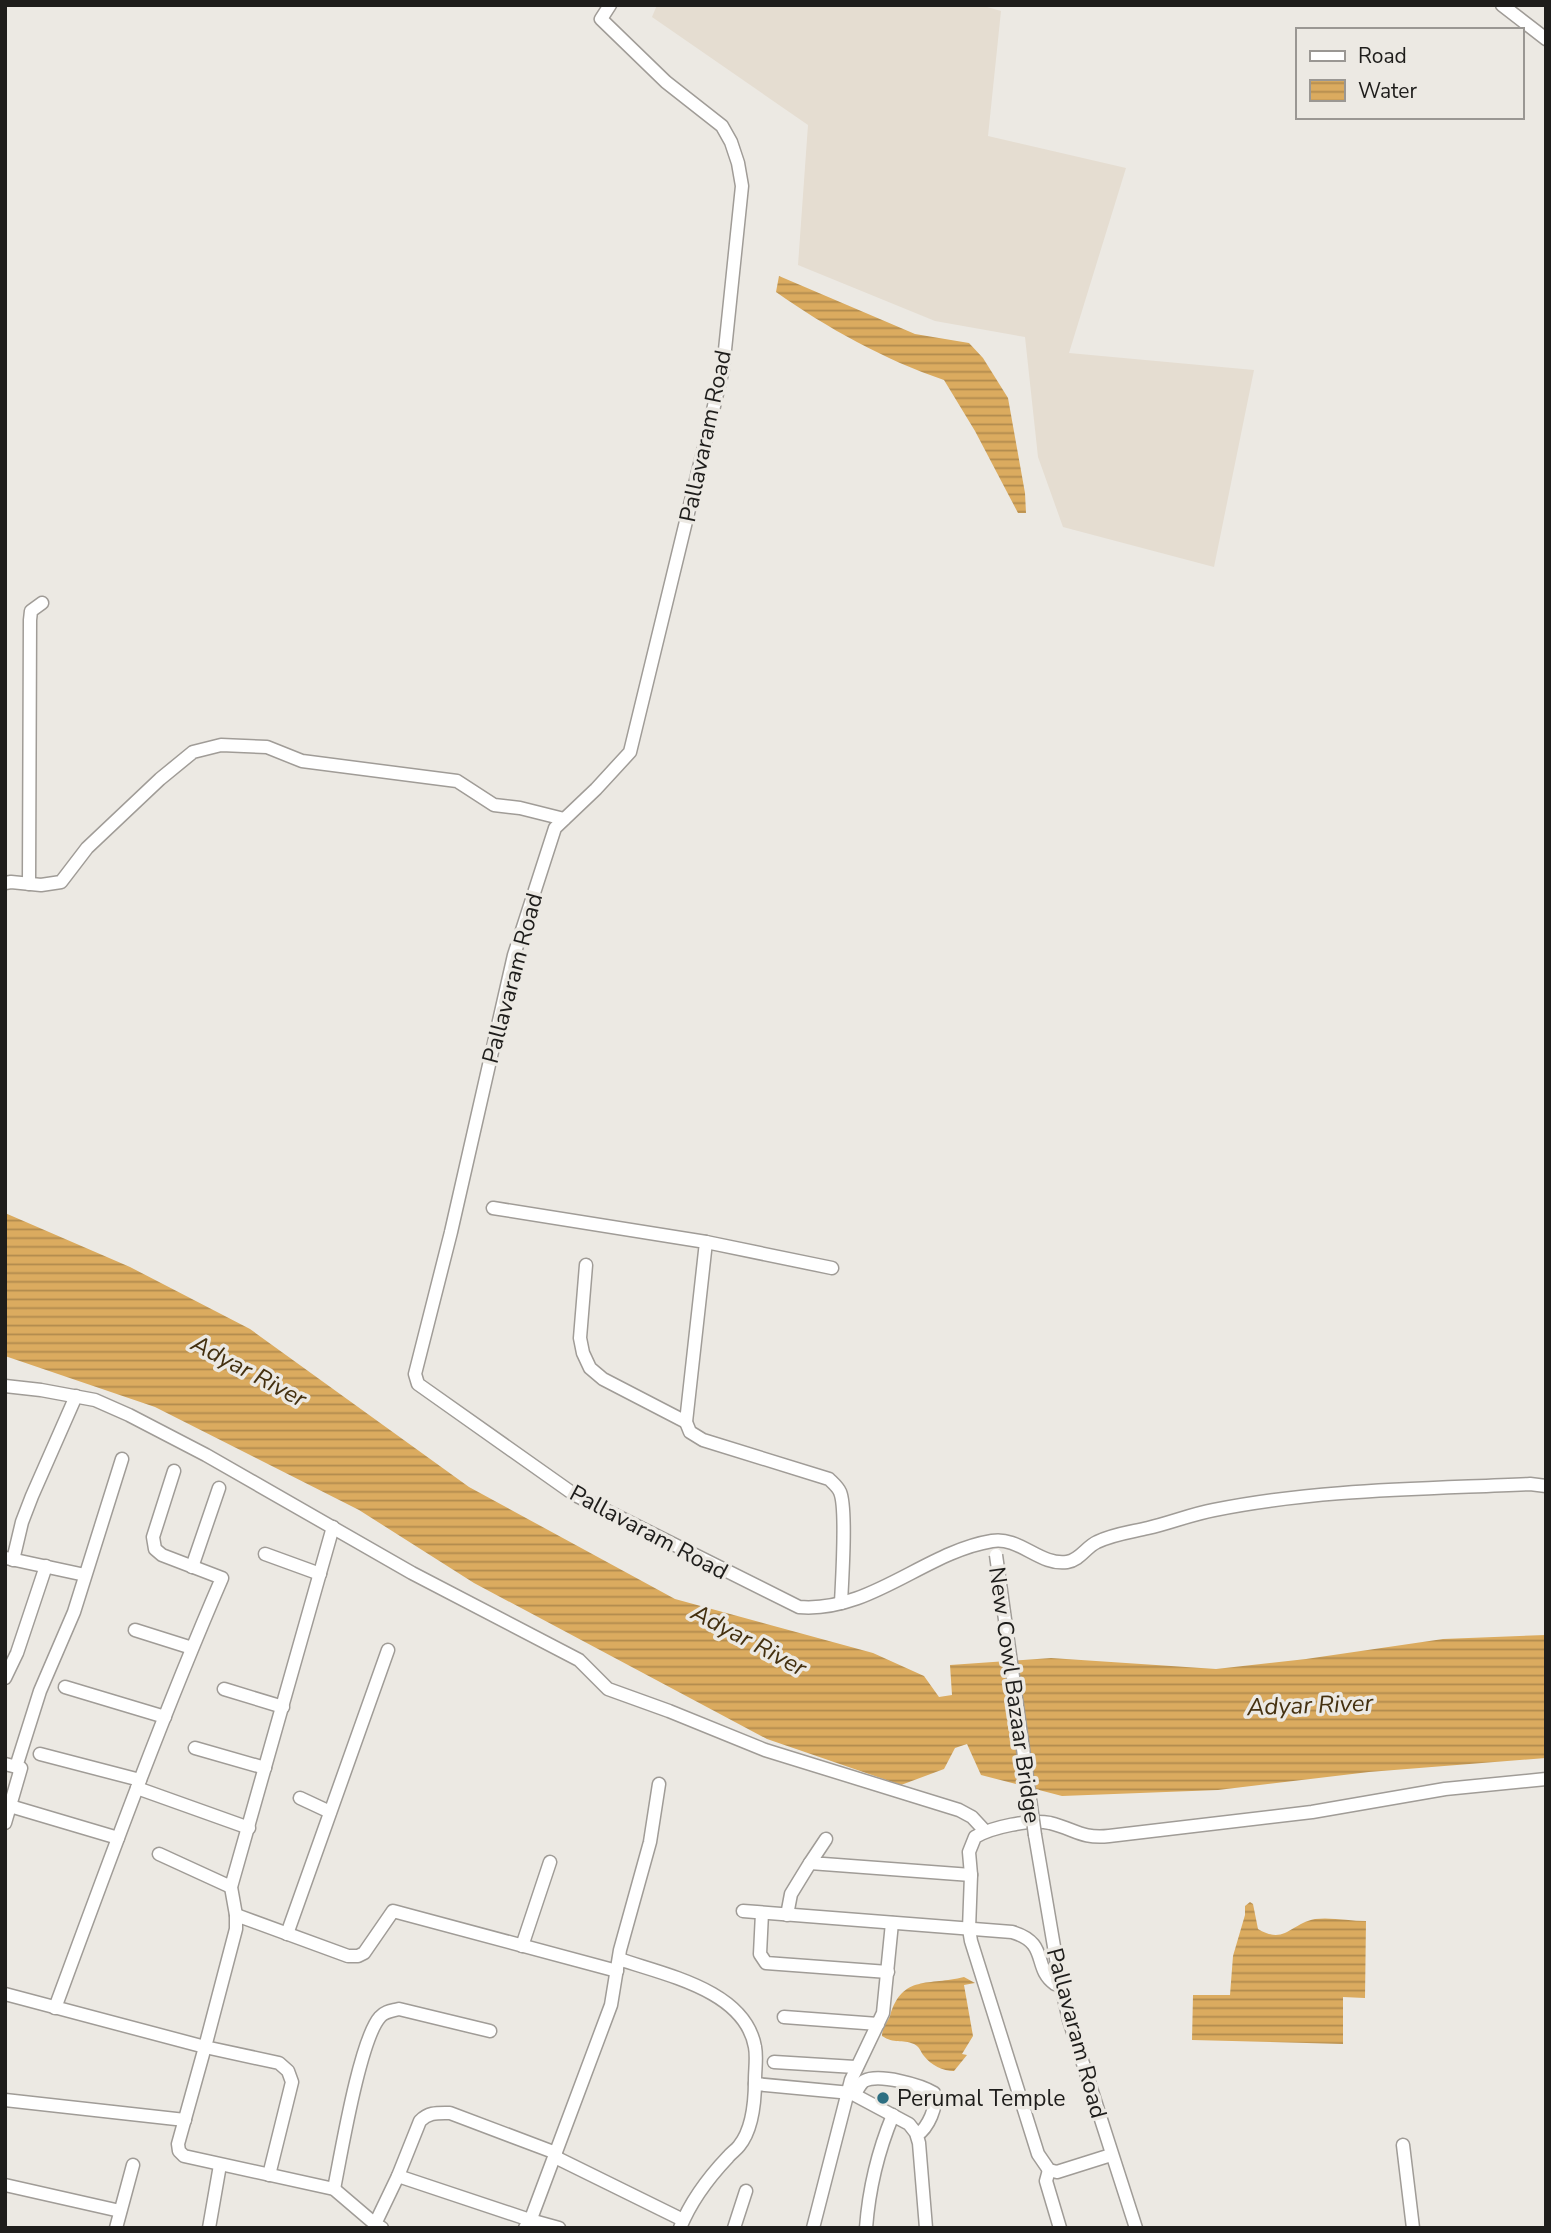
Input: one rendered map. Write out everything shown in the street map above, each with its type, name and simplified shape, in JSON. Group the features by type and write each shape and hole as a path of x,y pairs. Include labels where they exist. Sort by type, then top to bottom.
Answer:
{"street":[{"name":"Pallavaram Road","path":"610,5 601,19 666,82 722,126 738,163 741,186 723,369 630,752 555,828 514,955 451,1232 415,1374 418,1384 555,1482 593,1505 799,1607 818,1609 842,1603 965,1549 993,1541"},
{"path":"1502,5 1546,39"},
{"path":"29,884 30,620 31,611 42,603"},
{"path":"5,883 61,883 87,848 160,779 193,752 221,745 267,747 303,761 457,781 495,805 564,819"},
{"path":"493,1208 706,1242 832,1268"},
{"path":"706,1242 686,1422 690,1432 704,1440 829,1479 836,1485 841,1493 842,1509 842,1603"},
{"path":"586,1265 580,1338 590,1368 603,1379 686,1422"},
{"path":"5,1387 76,1396 129,1415 206,1455 412,1573 579,1660 608,1689 781,1756 959,1810 972,1817 985,1831"},
{"path":"76,1396 22,1521 9,1559 85,1575"},
{"path":"5,1823 21,1768 10,1765 74,1612 122,1459"},
{"path":"55,2008 191,1648 222,1578 162,1555 155,1549 153,1542 174,1471"},
{"path":"993,1541 1006,1541 1047,1559 1068,1562 1078,1558 1096,1542 1112,1536 1214,1510 1322,1495 1545,1483"},
{"path":"191,1567 219,1488"},
{"path":"236,1915 348,1956 358,1956 364,1953 393,1911 522,1946 618,1965 715,1994 737,2012 755,2047 755,2084 748,2129 740,2146 712,2177 682,2224 555,2155 450,2113 435,2112 420,2121 378,2226 334,2189 184,2157 179,2151 178,2144 236,1929 231,1887 333,1527"},
{"name":"New Cowl Bazaar Bridge","path":"993,1541 1035,1835"},
{"path":"265,1554 320,1574"},
{"path":"5,1678 46,1566"},
{"path":"135,1630 191,1648"},
{"path":"287,1934 388,1650"},
{"path":"65,1687 165,1717"},
{"path":"224,1689 282,1707"},
{"path":"195,1748 265,1768"},
{"path":"40,1754 139,1784 249,1828"},
{"path":"1111,2155 1057,2172 1049,2170 1038,2154 975,1956 969,1929 969,1852 975,1838 985,1831 1049,1823 1091,1838 1312,1812 1445,1789 1546,1779"},
{"path":"527,2224 611,2005 618,1965 650,1842 659,1784"},
{"path":"300,1798 330,1812"},
{"path":"10,1806 118,1838"},
{"name":"Pallavaram Road","path":"1035,1835 1060,1983 1069,2020 1136,2228"},
{"path":"787,1914 791,1894 825,1839"},
{"path":"159,1854 231,1887"},
{"path":"522,1946 550,1862"},
{"path":"810,1863 971,1875"},
{"path":"743,1911 1012,1932 1027,1937 1036,1947 1048,1980 1055,1984 1060,1983"},
{"path":"762,1913 760,1954 766,1963 888,1972"},
{"path":"813,2228 851,2093 855,2067 878,2024 885,2002 892,1923"},
{"path":"5,1994 205,2047 279,2063 288,2071 292,2082 269,2175"},
{"path":"334,2189 364,2051 377,2020 384,2012 399,2009 490,2031"},
{"path":"784,2017 878,2024"},
{"path":"774,2062 855,2067"},
{"path":"851,2093 868,2079 880,2078 934,2093 936,2100 926,2127 916,2135"},
{"path":"755,2084 851,2093 909,2124 919,2143 926,2228"},
{"path":"5,2100 185,2120"},
{"path":"866,2228 877,2162 893,2115"},
{"path":"1403,2145 1413,2228"},
{"path":"116,2228 133,2165"},
{"path":"209,2228 220,2165"},
{"path":"1049,2170 1046,2181 1060,2228"},
{"path":"398,2176 527,2224 559,2228"},
{"path":"5,2185 121,2211"},
{"path":"734,2228 746,2191"}],"shaded area":[{"path":"657,5 980,5 1001,11 988,136 1126,168 1069,353 1254,370 1214,567 1063,527 1038,457 1025,337 935,321 798,265 808,125 652,17"}],"water":[{"path":"779,276 915,334 969,343 983,358 1008,398 1025,493 1026,513 1018,513 975,431 944,380 878,353 815,318 776,292"},
{"name":"Adyar River","path":"5,1213 130,1267 250,1329 469,1487 675,1599 873,1653 924,1676 939,1697 952,1695 950,1665 1051,1658 1216,1669 1443,1639 1546,1635 1546,1758 1369,1772 1218,1790 1062,1796 981,1775 967,1744 955,1748 944,1769 901,1785 767,1739 474,1583 359,1510 155,1407 5,1356"},
{"path":"1250,1902 1253,1904 1258,1929 1275,1935 1315,1919 1366,1921 1365,1998 1343,1997 1343,2044 1192,2040 1193,1995 1230,1995 1233,1956 1245,1915 1245,1906"},
{"path":"964,1977 975,1983 964,1985 973,2036 962,2054 967,2055 954,2071 934,2065 914,2044 882,2036 895,2003 902,1993 918,1984"}],"place":[{"name":"Perumal Temple","path":"883,2098"}]}
